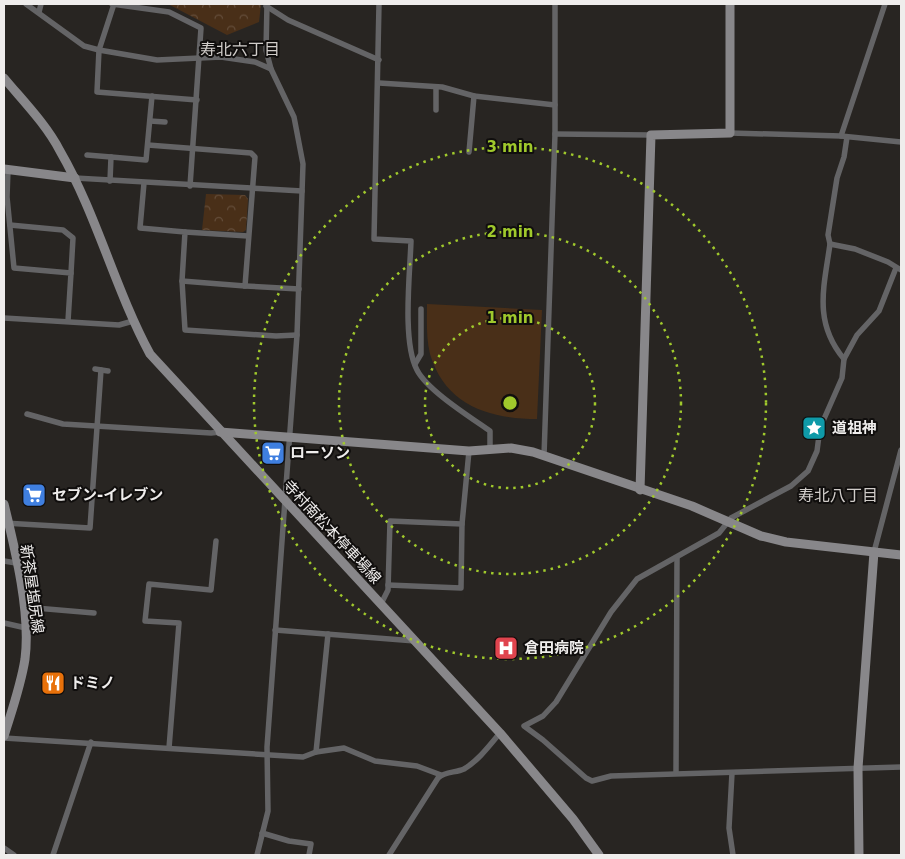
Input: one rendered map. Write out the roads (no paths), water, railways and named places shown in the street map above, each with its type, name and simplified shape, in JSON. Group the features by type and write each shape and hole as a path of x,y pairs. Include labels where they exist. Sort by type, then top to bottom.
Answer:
{"street":[{"path":"26,4 84,46 99,50 157,60 221,58 255,62 271,69"},
{"path":"39,12 40,4"},
{"path":"190,186 197,100 202,28 153,7 113,4 99,50 97,92 197,100"},
{"path":"379,4 379,83 374,239 411,241 410,342 417,370 432,387 490,430 490,449"},
{"path":"544,456 556,105 555,4"},
{"path":"730,4 730,133"},
{"path":"844,359 832,345 826,330 821,304 830,244 828,234 837,178 844,157 844,136 885,4"},
{"path":"266,5 288,20 379,60"},
{"path":"258,855 268,811 267,754 290,438 299,289 303,164 299,131 271,69 266,50 266,5"},
{"name":"寺村南松本停車場線","path":"4,78 49,133 75,178 133,321 150,354 500,733 573,819 599,855"},
{"path":"379,83 436,86 474,96 556,105"},
{"path":"436,86 436,110"},
{"path":"87,156 146,160 152,96"},
{"path":"469,152 474,96"},
{"path":"150,121 165,122"},
{"path":"555,134 651,135 730,133 844,136 901,142"},
{"path":"640,490 651,135"},
{"path":"148,145 251,153 255,157 245,286"},
{"path":"110,181 111,158"},
{"path":"71,273 14,268 6,169 110,181 302,191"},
{"path":"144,183 140,228 248,236"},
{"path":"10,225 63,230 73,238 68,321"},
{"path":"185,232 182,281 185,330 276,336 296,335"},
{"path":"830,244 855,249 888,262 899,269 878,311 857,335 844,359 842,378 820,428 817,451 808,471 791,486 731,518 719,534 637,579 611,612 556,702 543,716 524,726 592,781 611,776 901,767"},
{"path":"182,281 299,289"},
{"path":"415,364 420,354 421,309"},
{"path":"4,318 119,325 133,321"},
{"path":"6,524 90,528 101,370"},
{"path":"27,414 63,424 220,432 469,451 511,448 544,456 692,506 761,536 786,542 901,555"},
{"path":"859,855 858,768 874,552 901,450"},
{"path":"388,585 461,588 462,524 469,451"},
{"name":"新茶屋塩尻線","path":"4,504 6,524 16,563 24,607 26,628 22,676 4,737"},
{"path":"381,604 388,585 390,521 462,524"},
{"path":"169,748 179,623 145,621 149,584 211,590 216,541"},
{"path":"676,558 676,774"},
{"path":"4,561 16,563"},
{"path":"24,607 94,613"},
{"path":"4,623 26,628"},
{"path":"275,630 415,641"},
{"path":"316,752 328,634"},
{"path":"4,737 304,757 316,752 344,748 376,761 417,766 441,775 463,769 475,760 500,733"},
{"path":"53,855 91,742"},
{"path":"732,773 729,828 733,855"},
{"path":"389,855 441,775"},
{"path":"262,833 311,844 309,855"},
{"path":"4,848 14,855"}],"place":[{"name":"道祖神","path":"814,428"},
{"name":"ローソン","path":"273,453"},
{"name":"セブン-イレブン","path":"34,495"},
{"name":"倉田病院","path":"506,648"},
{"name":"ドミノ","path":"53,683"}],"district":[{"name":"寿北六丁目","path":"240,49"},
{"name":"寿北八丁目","path":"838,495"}]}
